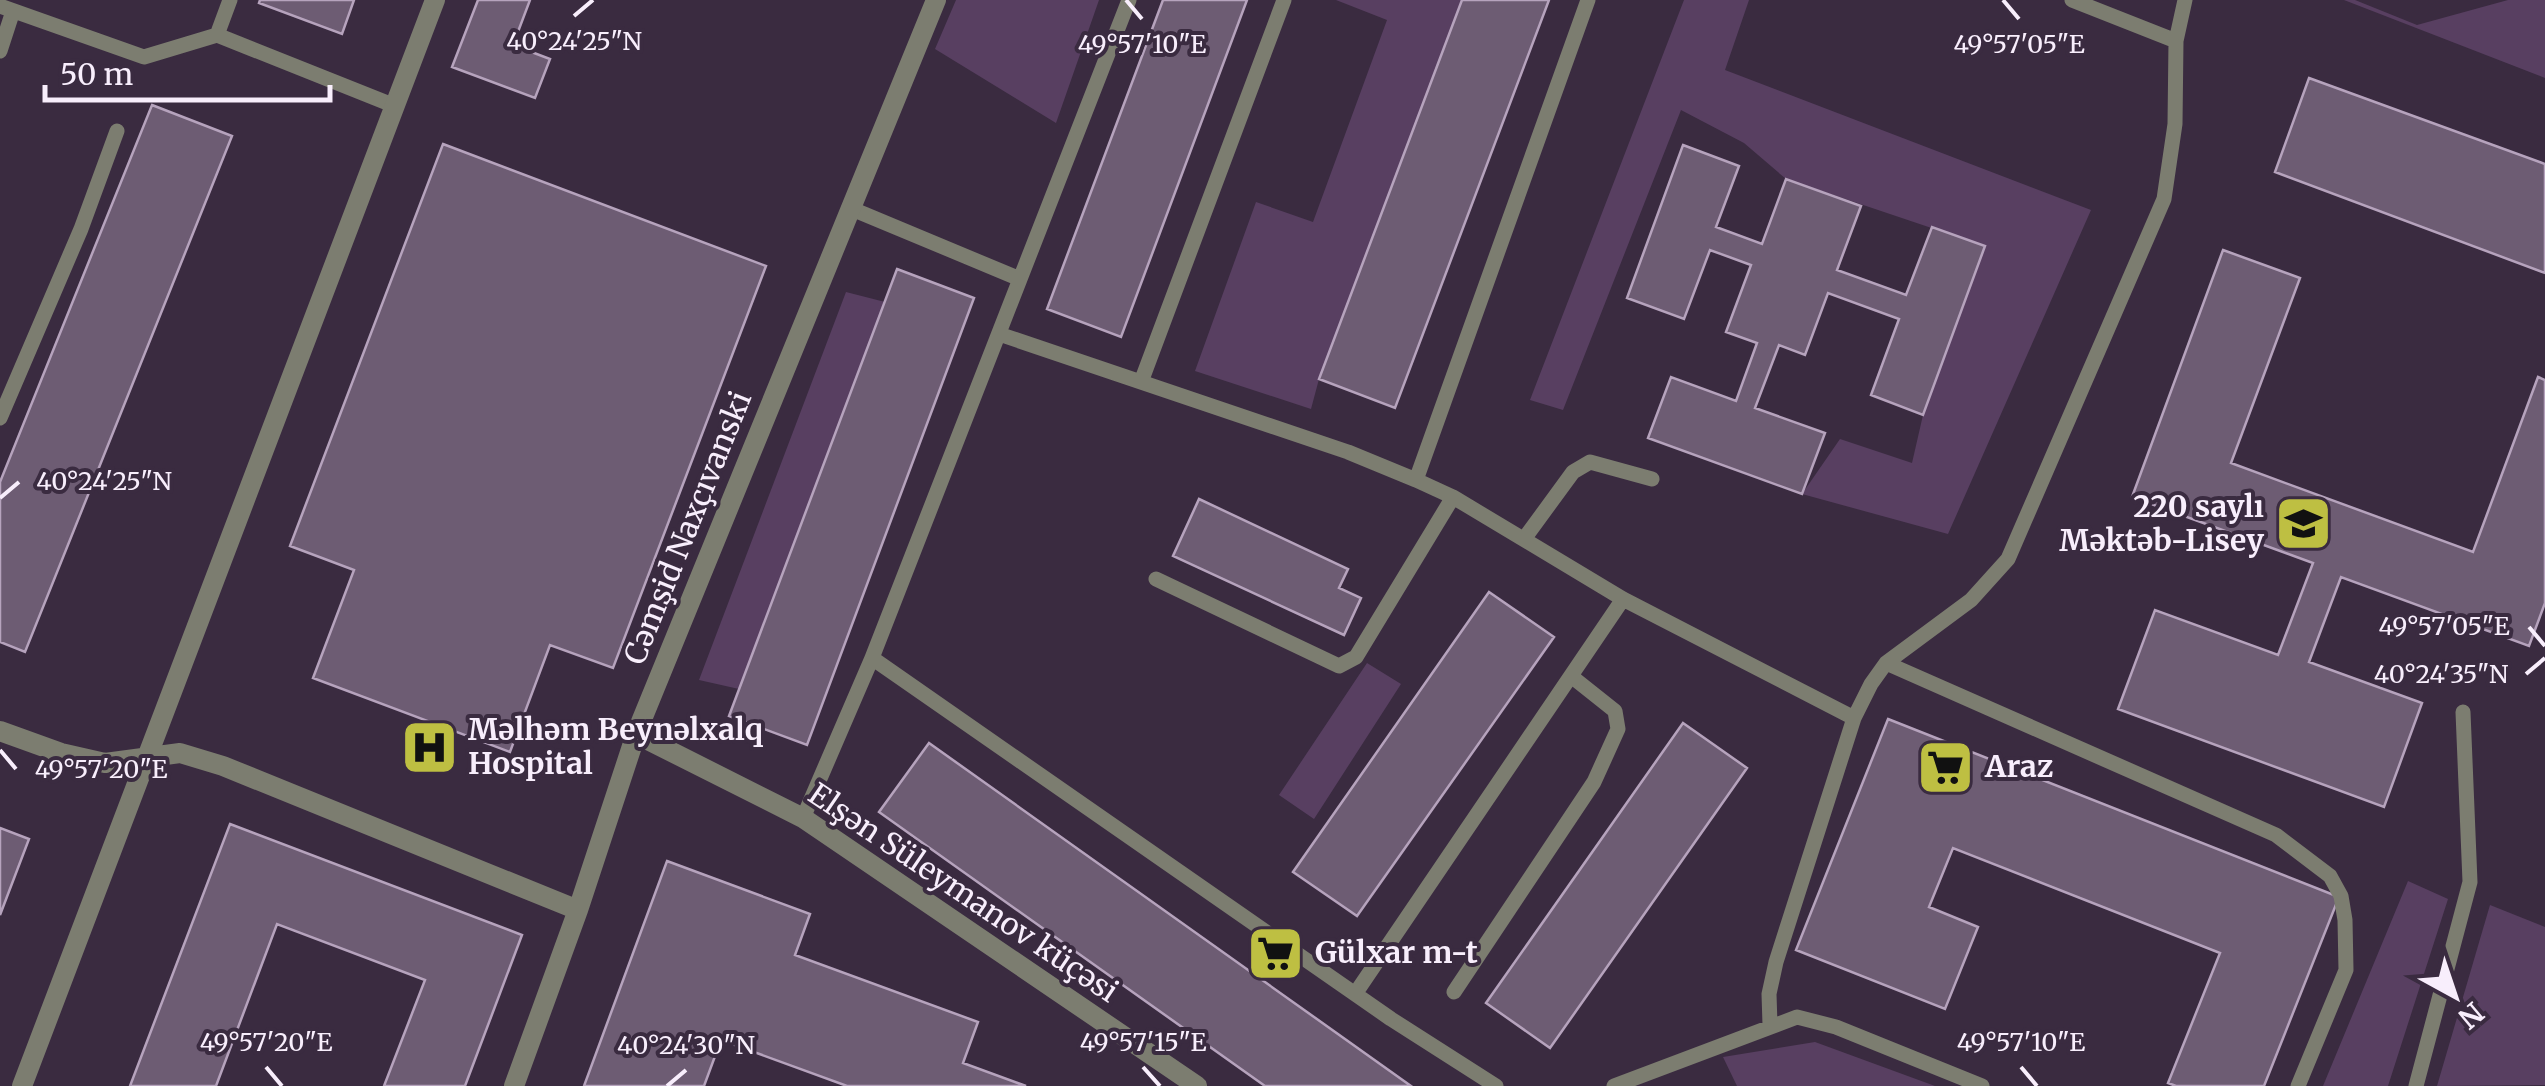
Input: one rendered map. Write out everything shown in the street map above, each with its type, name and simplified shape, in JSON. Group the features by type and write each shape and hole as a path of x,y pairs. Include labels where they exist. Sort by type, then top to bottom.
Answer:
{"street":[{"path":"22,1086 435,0"},
{"name":"Cəmşid Naxçıvanski","path":"514,1086 636,734 936,0"},
{"path":"0,731 105,763 180,753 223,766 578,910"},
{"name":"Elşən Süleymanov küçəsi","path":"636,734 802,818 1197,1086"}],"lane":[{"path":"216,36 230,0"},
{"path":"802,818 872,658 1129,0"},
{"path":"1141,382 1284,0"},
{"path":"1416,480 1588,0"},
{"path":"2072,0 2176,41"},
{"path":"1770,1025 1769,994 1776,962 1854,718 1870,684 1886,663 1972,600 2008,558 2164,199 2175,124 2176,41 2185,0"},
{"path":"0,51 7,8 144,57 216,36 395,106"},
{"path":"0,418 82,229 117,132"},
{"path":"852,209 1020,280"},
{"path":"999,334 1348,452 1416,480 1524,538 1623,599 1854,718"},
{"path":"1524,538 1573,472 1590,462 1652,480"},
{"path":"1156,579 1339,666 1356,657 1452,498"},
{"path":"1356,994 1623,599"},
{"path":"872,658 1356,994 1496,1086"},
{"path":"1886,663 2276,835 2330,876 2341,896 2346,970 2298,1086"},
{"path":"1454,992 1594,782 1618,729 1615,711 1571,676"},
{"path":"2416,1086 2470,882 2463,712"},
{"path":"1621,1085 1797,1017 1836,1027 1982,1086"}],"shaded area":[{"path":"956,0 1099,0 1056,123 935,49"},
{"path":"1336,0 1462,0 1311,409 1195,371 1256,202 1313,222 1387,20"},
{"path":"1684,0 1749,0 1725,70 2091,210 1948,534 1802,494 1840,439 1912,463 1923,415 1985,246 1786,179 1744,143 1681,110 1563,410 1530,400"},
{"path":"2344,0 2355,0 2417,25 2508,0 2545,0 2545,78"},
{"path":"846,292 885,302 739,689 699,680"},
{"path":"1367,663 1401,684 1314,819 1279,795"},
{"path":"2408,881 2448,899 2388,1086 2323,1086"},
{"path":"2490,905 2545,927 2545,1085 2437,1086"},
{"path":"1815,1042 1935,1086 1737,1086 1723,1057"}],"building":[{"path":"354,0 342,34 259,3"},
{"path":"478,0 530,0 513,45 550,59 535,98 452,67"},
{"path":"1163,0 1247,0 1121,337 1047,309"},
{"path":"1462,0 1549,0 1395,408 1319,379"},
{"path":"2309,78 2545,164 2545,273 2275,172"},
{"path":"152,105 232,136 25,652 0,642 0,482"},
{"path":"443,144 766,266 613,668 550,645 510,752 313,678 354,570 290,546"},
{"path":"1683,145 1739,166 1716,227 1762,244 1786,179 1861,206 1837,270 1906,295 1932,227 1985,246 1923,415 1871,395 1899,319 1828,293 1805,355 1779,345 1755,408 1825,433 1802,494 1648,438 1671,377 1736,401 1757,343 1726,332 1751,265 1710,250 1684,319 1627,298"},
{"name":"220 saylı Məktəb-Lisey","path":"2223,250 2300,278 2231,463 2473,552 2538,377 2545,380 2545,603 2529,646 2341,577 2309,662 2422,703 2384,807 2118,709 2155,610 2278,655 2313,563 2132,497"},
{"path":"897,269 974,298 807,745 729,716"},
{"path":"1199,499 1348,569 1339,588 1361,598 1344,635 1173,556"},
{"path":"1489,592 1554,637 1357,916 1293,872"},
{"path":"1888,719 2339,897 2264,1086 2168,1083 2220,953 1953,848 1929,907 1978,927 1945,1009 1796,950"},
{"path":"1683,723 1747,768 1550,1048 1486,1003"},
{"path":"929,743 1411,1086 1265,1086 879,812"},
{"path":"230,824 522,935 465,1086 384,1086 425,980 277,924 216,1086 130,1086"},
{"path":"0,828 29,839 0,915"},
{"path":"667,861 810,914 795,955 978,1022 963,1063 1026,1086 847,1086 721,1040 704,1086 584,1086"}],"place":[{"name":"220 saylı Məktəb-Lisey","path":"2303,524"},
{"name":"Məlhəm Beynəlxalq Hospital","path":"429,747"},
{"name":"Araz","path":"1946,767"},
{"name":"Gülxar m-t","path":"1276,953"}]}
